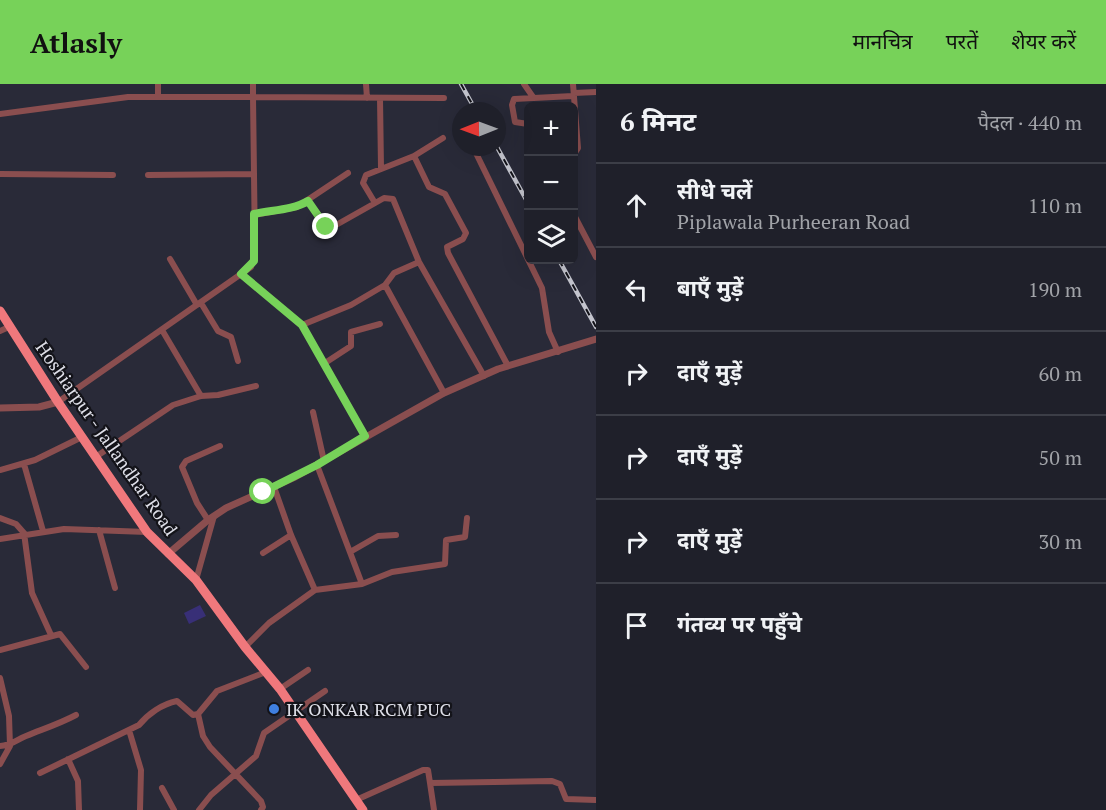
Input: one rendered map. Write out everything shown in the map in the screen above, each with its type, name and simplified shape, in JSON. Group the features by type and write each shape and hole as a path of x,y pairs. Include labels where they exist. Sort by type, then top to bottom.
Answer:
{"highway":[{"name":"Hoshiarpur - Jallandhar Road","path":"0,310 58,402 147,532 195,580 280,689 363,810"}],"street":[{"path":"158,84 158,95"},
{"path":"0,408 39,407 58,402 241,274 254,261 253,84"},
{"path":"366,84 367,98"},
{"path":"524,84 533,97"},
{"path":"573,84 574,102"},
{"path":"524,123 515,122 513,102 518,98 596,92"},
{"path":"0,114 104,99 158,95 444,98"},
{"path":"380,98 381,168"},
{"path":"375,203 364,188 363,178 381,168 414,156 443,138"},
{"path":"414,156 429,187 445,194 466,233 463,239 447,247 448,253 508,366"},
{"path":"477,156 542,288 549,332 558,351"},
{"path":"254,214 282,207 294,208 348,173"},
{"path":"0,174 113,175"},
{"path":"148,175 254,174"},
{"path":"308,201 329,229 375,203 388,197 393,199 419,262 484,376"},
{"path":"578,224 596,257"},
{"path":"170,259 218,330 231,337 238,361"},
{"path":"302,325 351,305 386,285 394,273 419,262"},
{"path":"241,274 302,325 365,436"},
{"path":"386,285 444,393"},
{"path":"325,363 351,346 351,332 380,324"},
{"path":"0,331 11,326"},
{"path":"162,330 201,396"},
{"path":"168,554 211,518 246,498 274,487 321,463 444,393 508,366 596,339"},
{"path":"97,456 173,405 201,396 226,394 256,386"},
{"path":"314,412 321,463 362,584"},
{"path":"0,470 24,464 82,437"},
{"path":"211,518 197,504 182,467 186,461 220,446"},
{"path":"24,464 43,531"},
{"path":"274,487 291,536 315,590"},
{"path":"0,518 16,524 24,533 32,593 51,635"},
{"path":"195,580 211,518"},
{"path":"245,647 268,623 315,590 362,584 392,572 445,564 446,540 465,537 467,518"},
{"path":"99,530 115,588"},
{"path":"0,539 43,531 147,532"},
{"path":"263,553 291,536"},
{"path":"350,552 378,536 396,536"},
{"path":"0,650 51,635 63,636 86,667"},
{"path":"280,689 308,670"},
{"path":"198,714 217,691 266,672"},
{"path":"0,678 9,716 10,746"},
{"path":"200,810 211,795 256,756 264,734 325,691"},
{"path":"40,773 129,730 141,723 145,716 172,702 177,701 187,711 198,714"},
{"path":"198,714 203,736 210,747 238,773 261,801 263,807 261,810"},
{"path":"0,764 10,746 17,740 50,729 76,715"},
{"path":"129,730 141,770 140,810"},
{"path":"0,746 10,746"},
{"path":"69,759 78,780 79,810"},
{"path":"356,800 423,770 428,770 434,810"},
{"path":"430,783 552,781 560,784 566,800 596,800"},
{"path":"162,788 174,810"}],"building":[{"path":"200,605 206,616 189,624 184,613"}],"railway":[{"path":"461,84 471,102"},
{"path":"502,156 524,196"},
{"path":"561,264 596,327"}],"place":[{"name":"IK ONKAR RCM PUC","path":"274,709"}],"route":[{"path":"263,492 317,465 365,436 302,325 241,274 254,261 254,214 282,207 294,208 308,201 326,227"}]}
